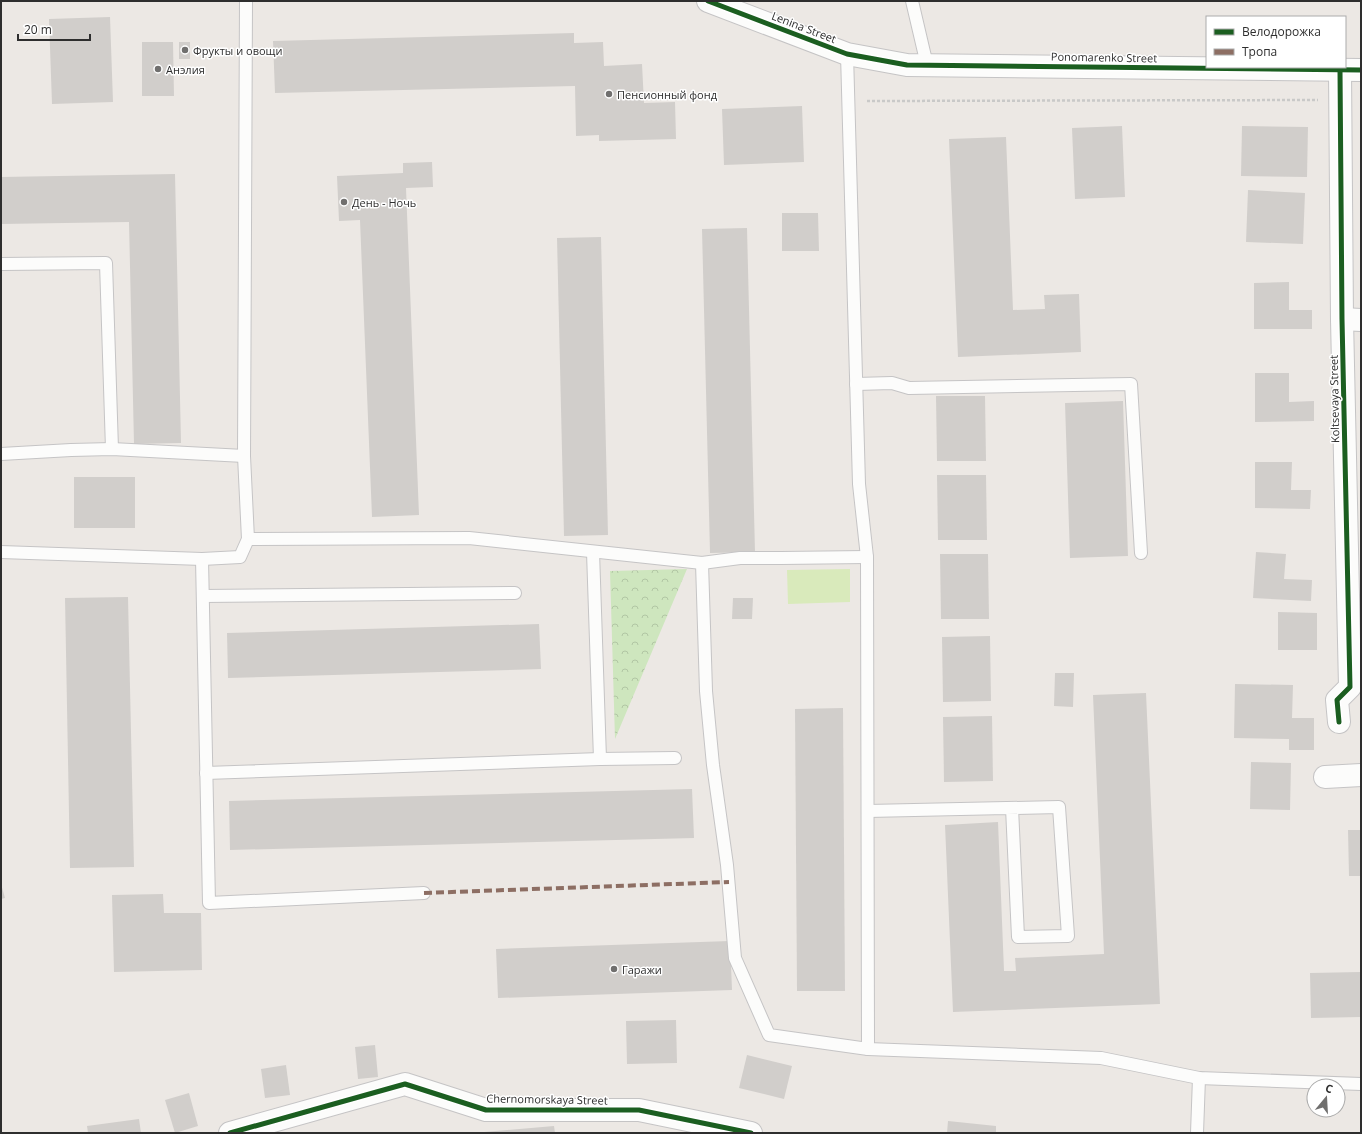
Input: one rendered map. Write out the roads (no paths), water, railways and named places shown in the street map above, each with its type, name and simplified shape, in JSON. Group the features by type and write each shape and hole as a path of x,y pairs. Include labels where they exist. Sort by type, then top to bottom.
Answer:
{"street":[{"name":"Lenina Street","path":"708,1 847,54"},
{"name":"Ponomarenko Street","path":"847,54 907,65 1351,70"},
{"name":"Koltsevaya Street","path":"1338,722 1337,700 1350,687 1352,320 1341,100 1351,70"},
{"path":"1325,777 1361,775"},
{"name":"Chernomorskaya Street","path":"230,1133 405,1084 486,1110 639,1110 752,1133"}],"lane":[{"path":"1,552 202,559 240,558 248,539 244,456 246,1"},
{"path":"912,1 927,65"},
{"path":"847,54 858,484 867,557 868,1049"},
{"path":"1,264 106,263 112,449"},
{"path":"856,384 892,383 909,388 1131,384 1141,553"},
{"path":"1,454 112,449 244,456"},
{"path":"248,539 469,538 702,563 740,558 867,557"},
{"path":"593,552 600,759"},
{"path":"202,559 209,903 424,892"},
{"path":"702,563 707,698 713,765 727,865 736,958 769,1035 868,1049 1100,1058 1199,1078 1361,1084"},
{"path":"202,596 515,593"},
{"path":"206,773 600,759 675,758"},
{"path":"868,811 1059,807 1068,936 1018,937 1012,808"},
{"path":"1197,1133 1199,1078"}],"place":[{"name":"Фрукты и овощи","path":"185,50"},
{"name":"Анэлия","path":"158,69"},
{"name":"Пенсионный фонд","path":"609,94"},
{"name":"День - Ночь","path":"344,202"},
{"name":"Гаражи","path":"614,969"}]}
